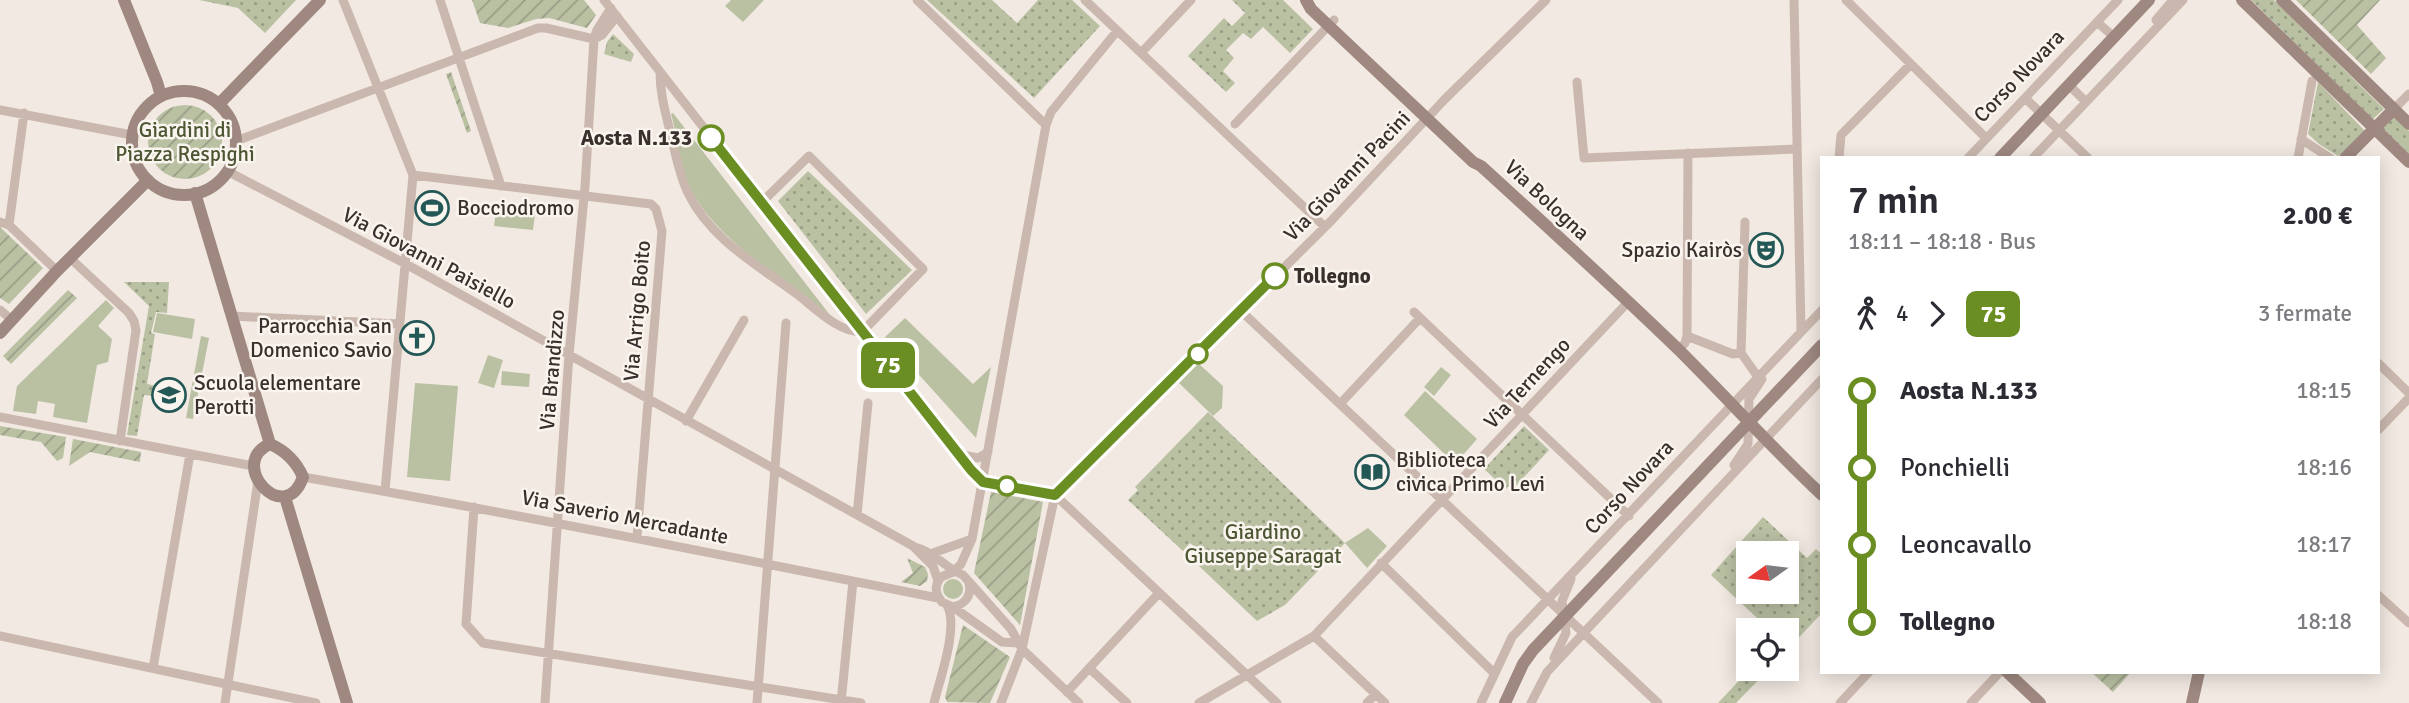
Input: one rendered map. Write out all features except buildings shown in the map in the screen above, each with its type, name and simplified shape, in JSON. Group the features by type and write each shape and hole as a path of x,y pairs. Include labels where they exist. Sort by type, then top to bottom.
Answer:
{"street":[{"path":"124,0 157,82 160,96"},
{"path":"219,104 320,0"},
{"path":"343,0 413,174 385,491"},
{"path":"440,0 501,186"},
{"path":"917,0 1046,125"},
{"path":"1085,0 1325,227"},
{"path":"1141,52 1191,0"},
{"name":"Via Bologna","path":"1309,0 1311,9 1331,22 1474,162 1482,166 1628,302 1820,493"},
{"name":"Via Giovanni Pacini","path":"1055,495 1325,227 1429,116 1546,0"},
{"path":"1794,0 1801,331"},
{"path":"1846,0 1986,138"},
{"name":"Corso Novara","path":"1970,156 2118,0"},
{"name":"Corso Novara","path":"2002,156 2149,0"},
{"path":"2140,45 2173,0"},
{"path":"2035,156 2183,0"},
{"path":"2242,0 2409,162"},
{"path":"2283,0 2409,124"},
{"path":"236,141 538,29 546,28 594,39 611,8 862,332 983,482 1055,495 1277,703"},
{"path":"1235,124 1331,22"},
{"path":"2098,22 2114,37"},
{"path":"953,572 961,564 972,539 1046,125 1051,112 1117,31"},
{"name":"Via Brandizzo","path":"545,703 594,39"},
{"path":"1839,156 1841,135 1911,64"},
{"path":"660,72 662,100 680,171 691,198 704,218 720,236 826,316 846,330 862,332 923,269 809,156 761,203"},
{"path":"2298,156 2312,81"},
{"path":"1577,82 1584,158 1796,149"},
{"name":"Corso Novara","path":"2069,85 2086,102"},
{"path":"174,91 190,91 205,95 219,104 230,118 236,141 234,157 227,171 208,189 195,194 170,193 148,180 138,167 132,151 132,135 140,114 148,104 174,91"},
{"path":"2347,156 2409,94"},
{"path":"2025,98 2086,156"},
{"path":"0,110 132,135"},
{"path":"24,113 5,224 57,271"},
{"path":"2301,139 2327,156"},
{"path":"1678,350 1685,343 1687,336 1688,153"},
{"name":"Via Giovanni Paisiello","path":"227,171 404,263 913,547 933,553 953,572"},
{"name":"Via Arrigo Boito","path":"413,174 651,204 656,209 662,231 637,537"},
{"path":"0,333 57,271 148,180"},
{"path":"195,194 270,444 291,457 299,466 303,477 299,489 285,497 271,493 258,481"},
{"path":"1745,222 1741,354 1758,377"},
{"path":"70,258 129,313 134,321 136,330 120,441"},
{"name":"Via Ternengo","path":"1199,703 1314,636 1628,302"},
{"path":"0,310 12,320"},
{"path":"1241,311 1658,703"},
{"name":"Corso Novara","path":"1481,703 1512,637 1820,312"},
{"path":"1340,404 1418,315 1629,516"},
{"path":"233,316 399,324"},
{"path":"686,421 744,320"},
{"path":"757,703 786,323"},
{"path":"1687,336 1733,354 1741,354"},
{"name":"Corso Novara","path":"1505,703 1532,650 1820,347"},
{"path":"1724,482 1748,444 1749,399 1774,360"},
{"path":"2380,365 2409,393"},
{"path":"1547,672 1820,381"},
{"path":"2380,428 2409,398"},
{"path":"857,515 868,402"},
{"path":"0,417 253,466"},
{"path":"225,703 258,481 253,466 258,452 270,444"},
{"path":"958,454 978,458 989,451"},
{"path":"153,668 190,454"},
{"name":"Via Saverio Mercadante","path":"303,477 637,537 938,598"},
{"path":"1001,703 1020,646 1055,495"},
{"path":"285,497 347,703"},
{"path":"474,508 466,624 482,643 841,702 861,703"},
{"path":"933,553 972,539"},
{"name":"Via Giovanni Paisiello","path":"913,547 933,566 938,581"},
{"path":"1381,563 1494,673"},
{"path":"1020,646 1002,642 938,598 938,581 944,574 953,572 963,575 1011,629 1020,646 1079,703"},
{"path":"1531,703 1564,639 1565,617 1562,601 1574,573"},
{"path":"841,702 853,581"},
{"path":"950,606 964,603 970,594 969,583"},
{"path":"1067,692 1159,593"},
{"path":"2380,597 2409,623"},
{"path":"934,703 951,627 950,606"},
{"path":"0,636 316,703"},
{"path":"1314,636 1385,703"},
{"path":"1088,668 1127,703"},
{"path":"1840,703 1867,674"},
{"path":"1971,703 1998,674"},
{"path":"2009,674 2040,703"},
{"path":"2192,703 2199,674"},
{"path":"1367,703 1376,694"}],"green space":[{"path":"199,0 296,0 265,33 238,8"},
{"path":"472,0 584,0 596,15 587,28 549,18 536,19 508,28 480,23"},
{"path":"731,0 764,0 743,22 725,6"},
{"path":"927,0 992,0 1017,23 1038,0 1072,0 1100,26 1034,98"},
{"path":"1232,0 1283,0 1313,29 1290,53 1263,27 1251,39 1243,33 1226,50 1234,58 1223,71 1235,83 1226,92 1188,56 1224,18 1232,26 1245,13"},
{"path":"2251,0 2274,0 2384,109 2373,119"},
{"path":"2296,0 2380,0 2357,25 2386,58 2371,74"},
{"path":"613,34 634,54 631,62 604,54 607,42"},
{"path":"451,72 471,131 467,133 446,74"},
{"path":"2318,82 2365,131 2338,156 2308,134"},
{"name":"Giardini di Piazza Respighi","path":"185,105 206,111 216,121 222,142 216,163 206,173 185,179 164,173 154,163 148,142 154,121 164,111"},
{"path":"673,113 830,315 752,258 701,206 683,171 671,114"},
{"path":"2393,116 2409,131 2409,154 2382,128"},
{"path":"808,171 912,270 866,314 778,201"},
{"path":"497,203 536,206 533,230 494,226"},
{"path":"0,227 43,268 9,304 0,298"},
{"path":"124,282 169,282 167,313 156,312 151,333 155,334 147,384 156,386 154,396 144,395 137,436 127,435 149,306"},
{"path":"68,290 77,298 11,364 3,356"},
{"path":"106,300 114,308 98,326 112,339 108,362 97,365 87,423 53,417 55,404 38,401 36,414 13,411 17,386"},
{"path":"157,313 195,319 192,339 153,332"},
{"path":"905,318 973,384 991,367 976,438 885,337"},
{"path":"201,336 209,338 193,419 186,418"},
{"path":"488,355 503,360 494,388 478,383"},
{"path":"1198,363 1223,386 1222,408 1213,416 1179,383"},
{"path":"1441,367 1451,375 1434,396 1424,387"},
{"path":"502,371 530,374 529,387 501,385"},
{"path":"415,383 458,386 450,481 407,477"},
{"path":"1425,391 1477,439 1455,464 1404,415"},
{"name":"Giardino Giuseppe Saragat","path":"1208,412 1345,543 1285,605 1257,621 1199,566 1206,557 1190,543 1183,551 1128,500 1138,490 1135,487"},
{"path":"0,426 66,437 63,458 57,461 41,442 0,435"},
{"path":"1524,426 1549,450 1515,487 1511,483 1506,489 1484,469"},
{"path":"73,439 141,452 140,462 90,452 69,466"},
{"path":"991,492 1043,502 1020,625 974,573"},
{"path":"1763,517 1789,541 1741,541"},
{"path":"1368,528 1387,546 1367,568 1345,543"},
{"path":"1736,547 1736,598 1711,575"},
{"path":"1816,549 1820,552 1820,615 1799,637 1799,618 1757,618 1742,604 1799,604 1799,551 1807,558"},
{"path":"907,558 925,567 927,581 920,586 901,582 913,573"},
{"path":"953,579 960,582 963,589 960,596 953,599 946,596 943,589 946,582"},
{"path":"963,625 1010,657 990,703 947,702 945,697"},
{"path":"2093,674 2129,674 2113,692"},
{"path":"1739,681 1757,681 1736,703 1718,703"}],"bus line":[{"name":"75","path":"711,138 923,411 983,482 1055,495 1275,276"}],"place":[{"name":"Aosta N.133","path":"711,138"},
{"name":"Bocciodromo","path":"432,208"},
{"name":"Spazio Kairòs","path":"1766,250"},
{"name":"Tollegno","path":"1275,276"},
{"name":"Parrocchia San Domenico Savio","path":"417,338"},
{"name":"Scuola elementare Perotti","path":"169,395"},
{"name":"Biblioteca civica Primo Levi","path":"1372,472"}]}
